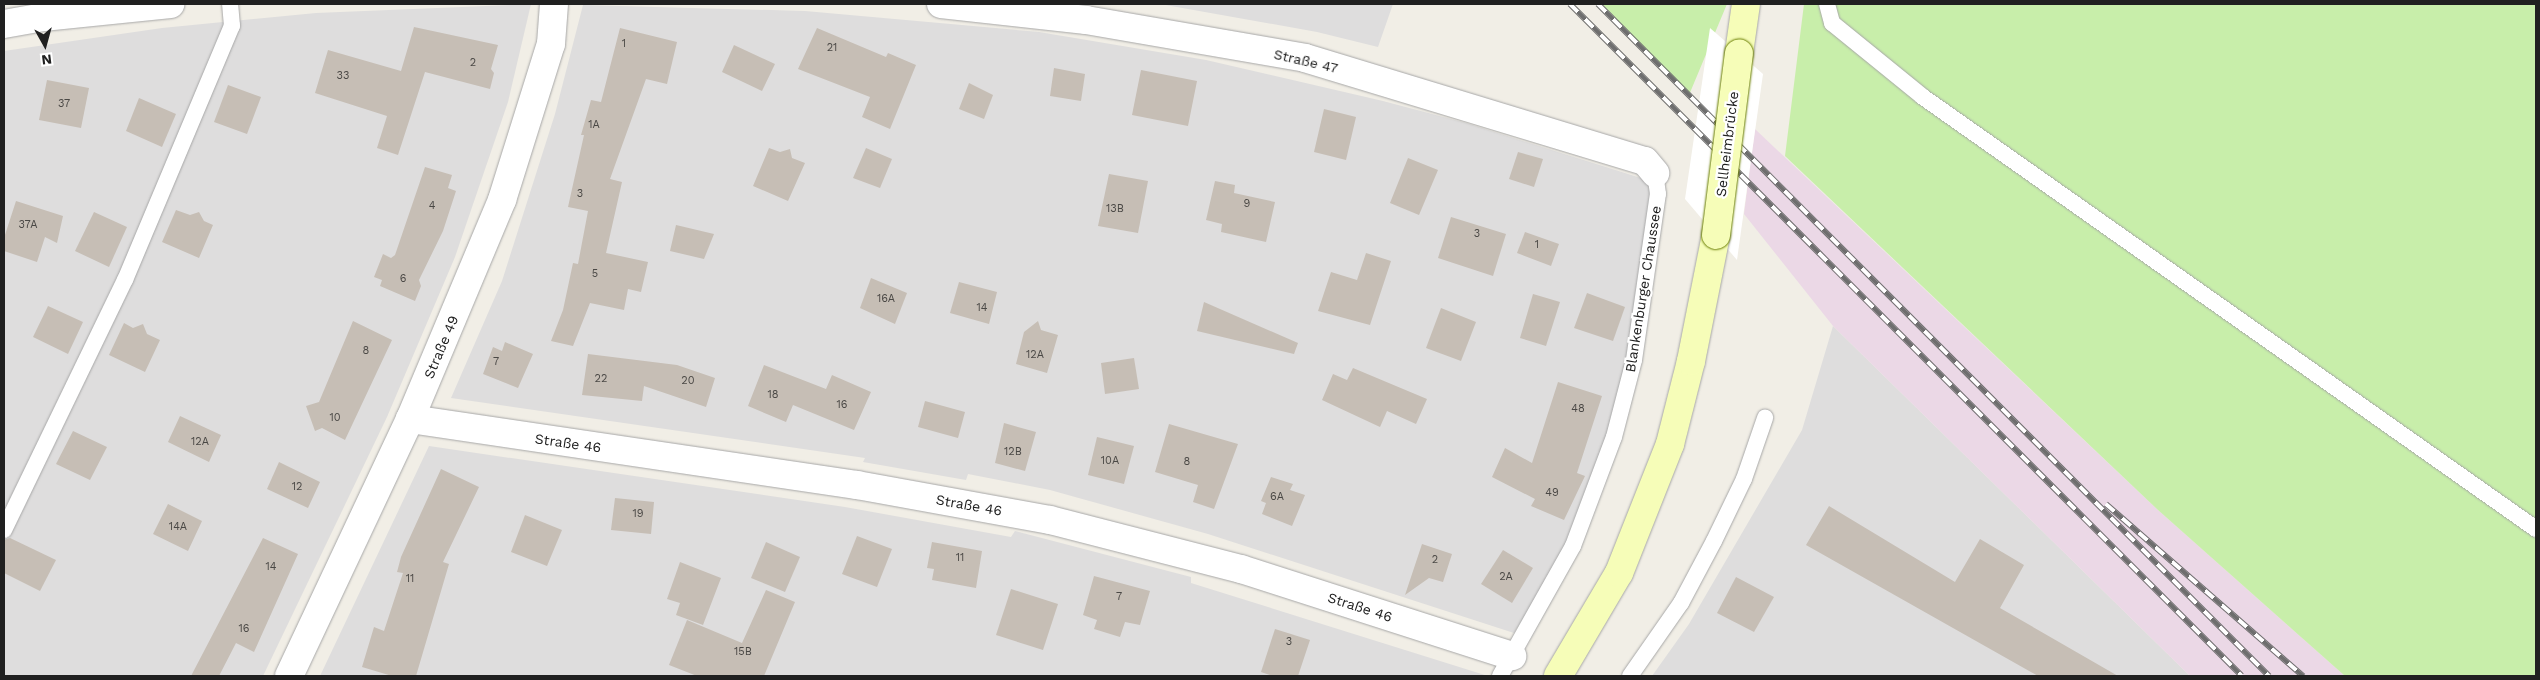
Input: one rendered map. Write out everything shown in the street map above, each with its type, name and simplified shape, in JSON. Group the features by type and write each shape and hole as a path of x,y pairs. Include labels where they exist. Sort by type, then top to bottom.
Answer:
{"main road":[{"name":"Sellheimbrücke","path":"1558,676 1619,574 1670,444 1691,361 1716,235 1746,4"}],"street":[{"path":"4,24 43,16 170,4"},
{"name":"Straße 49","path":"289,676 410,419 502,200 551,44 554,4"},
{"name":"Straße 47","path":"941,4 1086,20 1305,58 1646,161 1656,173"},
{"name":"Straße 46","path":"410,419 857,485 1050,520 1242,569 1506,666"}],"lane":[{"path":"4,530 128,271 232,26 230,4"},
{"path":"1827,4 1832,23 1923,97 2536,529"},
{"name":"Blankenburger Chaussee","path":"1506,666 1574,546 1614,437 1634,360 1658,194 1656,173"},
{"path":"1630,676 1681,603 1714,541 1744,479 1765,418"}],"shaded area":[{"path":"531,4 508,102 455,257 387,417 263,676 4,676 4,51 162,28 316,13"},
{"path":"1160,4 1393,4 1378,47 1317,32"},
{"path":"583,5 805,11 1039,32 1206,60 1383,101 1466,123 1647,180 1652,193 1625,382 1571,541 1514,633 1208,534 1050,490 968,474 966,480 863,462 865,458 451,398 502,281 555,114"},
{"path":"1755,129 2158,510 2345,676 2190,676 1833,326 1744,214"},
{"path":"1833,326 2190,676 1652,676 1689,624 1802,430"},
{"path":"429,446 845,507 1011,537 1015,531 1191,577 1191,583 1488,676 320,676"}],"green space":[{"path":"1602,4 1727,4 1689,95 1689,94"},
{"path":"1804,4 2536,4 2536,676 2345,676 2158,510 1785,156"}],"pier":[{"path":"1710,28 1763,74 1737,260 1685,199"}],"building":[{"path":"414,27 498,45 491,69 494,73 490,89 425,72 398,155 377,148 387,116 315,93 328,50 401,71"},
{"path":"620,28 677,42 667,84 646,79 610,179 622,182 606,253 648,262 641,292 628,289 624,310 590,303 573,346 551,341 563,310 573,263 578,264 588,211 568,207 584,135 581,135 591,100 601,102"},
{"path":"817,28 886,57 888,53 916,65 890,129 862,117 870,97 798,69"},
{"path":"734,45 775,64 762,91 722,72"},
{"path":"1054,68 1085,74 1081,101 1050,96"},
{"path":"1141,70 1197,81 1188,126 1132,115"},
{"path":"47,80 89,88 81,128 39,120"},
{"path":"969,83 993,95 984,119 959,109"},
{"path":"228,85 261,97 247,134 214,122"},
{"path":"139,98 176,114 162,147 126,131"},
{"path":"1324,109 1356,117 1346,160 1314,152"},
{"path":"769,148 780,152 790,149 792,158 805,163 788,201 753,186"},
{"path":"866,148 892,159 880,188 853,178"},
{"path":"1518,152 1543,159 1534,187 1509,179"},
{"path":"1408,158 1438,170 1419,215 1390,203"},
{"path":"425,167 452,175 448,188 456,191 443,231 419,280 421,286 415,301 380,286 382,280 374,277 383,254 391,258 395,255"},
{"path":"1109,174 1148,181 1138,233 1098,226"},
{"path":"1215,181 1235,185 1234,193 1275,202 1266,242 1221,232 1222,224 1206,220"},
{"path":"16,201 63,216 57,243 45,237 37,262 4,251 4,238"},
{"path":"176,210 190,215 199,212 204,221 213,225 199,258 162,242"},
{"path":"94,212 127,227 109,267 75,251"},
{"path":"1451,217 1506,234 1493,276 1438,258"},
{"path":"676,225 714,234 704,259 670,251"},
{"path":"1525,232 1559,244 1551,266 1517,253"},
{"path":"1366,253 1391,261 1370,325 1318,311 1331,272 1357,280"},
{"path":"871,278 907,293 895,324 860,308"},
{"path":"959,282 997,292 989,324 950,313"},
{"path":"1587,293 1625,307 1613,341 1574,328"},
{"path":"1533,294 1560,302 1546,346 1520,338"},
{"path":"1204,302 1298,343 1294,354 1197,331"},
{"path":"48,306 83,322 68,354 33,337"},
{"path":"1441,308 1476,322 1461,361 1426,348"},
{"path":"353,321 392,340 345,440 322,428 315,431 306,406 319,402"},
{"path":"1038,321 1041,330 1058,335 1047,373 1016,364 1024,332"},
{"path":"124,323 133,328 143,324 147,334 160,340 145,372 109,355"},
{"path":"505,342 533,354 518,388 483,374 493,347 502,351"},
{"path":"588,354 677,365 715,378 706,407 644,386 642,401 582,395"},
{"path":"1134,358 1139,389 1105,394 1101,363"},
{"path":"764,365 826,389 832,375 871,392 854,430 793,405 786,422 748,406"},
{"path":"1353,368 1427,399 1416,424 1387,411 1380,427 1322,400 1333,374 1347,380"},
{"path":"1558,382 1602,396 1577,473 1585,476 1564,520 1531,506 1535,499 1492,477 1505,448 1532,463"},
{"path":"925,401 965,412 958,438 918,427"},
{"path":"180,416 221,435 209,462 168,442"},
{"path":"1004,423 1036,432 1025,471 995,463"},
{"path":"1169,424 1238,444 1214,509 1193,502 1198,485 1155,472"},
{"path":"73,431 107,447 90,480 56,464"},
{"path":"1097,437 1134,446 1124,484 1088,475"},
{"path":"279,462 320,482 308,508 267,489"},
{"path":"441,469 479,487 443,562 449,564 416,676 392,676 362,667 374,627 384,631 403,573 397,572 401,557"},
{"path":"1271,477 1293,484 1290,490 1305,495 1292,526 1262,514 1266,503 1261,501"},
{"path":"615,498 654,502 651,534 611,530"},
{"path":"168,504 202,521 188,551 153,534"},
{"path":"1829,506 1955,582 1980,539 2024,565 2000,608 2118,676 2038,676 1806,545"},
{"path":"525,515 562,530 547,566 511,552"},
{"path":"857,536 892,549 877,587 842,574"},
{"path":"10,538 56,560 40,591 4,573 4,540"},
{"path":"263,538 298,554 254,652 236,643 219,676 191,676"},
{"path":"766,542 800,557 785,592 751,578"},
{"path":"932,542 982,551 976,588 932,580 934,569 927,568"},
{"path":"1422,544 1452,554 1443,582 1429,578 1405,595"},
{"path":"1503,550 1533,568 1512,603 1481,584"},
{"path":"680,562 721,578 703,625 676,615 680,603 667,599"},
{"path":"1094,576 1150,591 1140,625 1125,622 1120,637 1094,629 1097,620 1083,615"},
{"path":"1736,577 1774,597 1754,632 1717,613"},
{"path":"1011,589 1058,604 1043,650 996,635"},
{"path":"766,590 795,602 764,676 697,676 669,665 687,620 742,643"},
{"path":"1275,629 1310,640 1298,676 1273,676 1261,672"}],"railway":[{"path":"1570,4 2242,676"},
{"path":"1598,4 2269,676"},
{"path":"2106,504 2303,676"}]}
